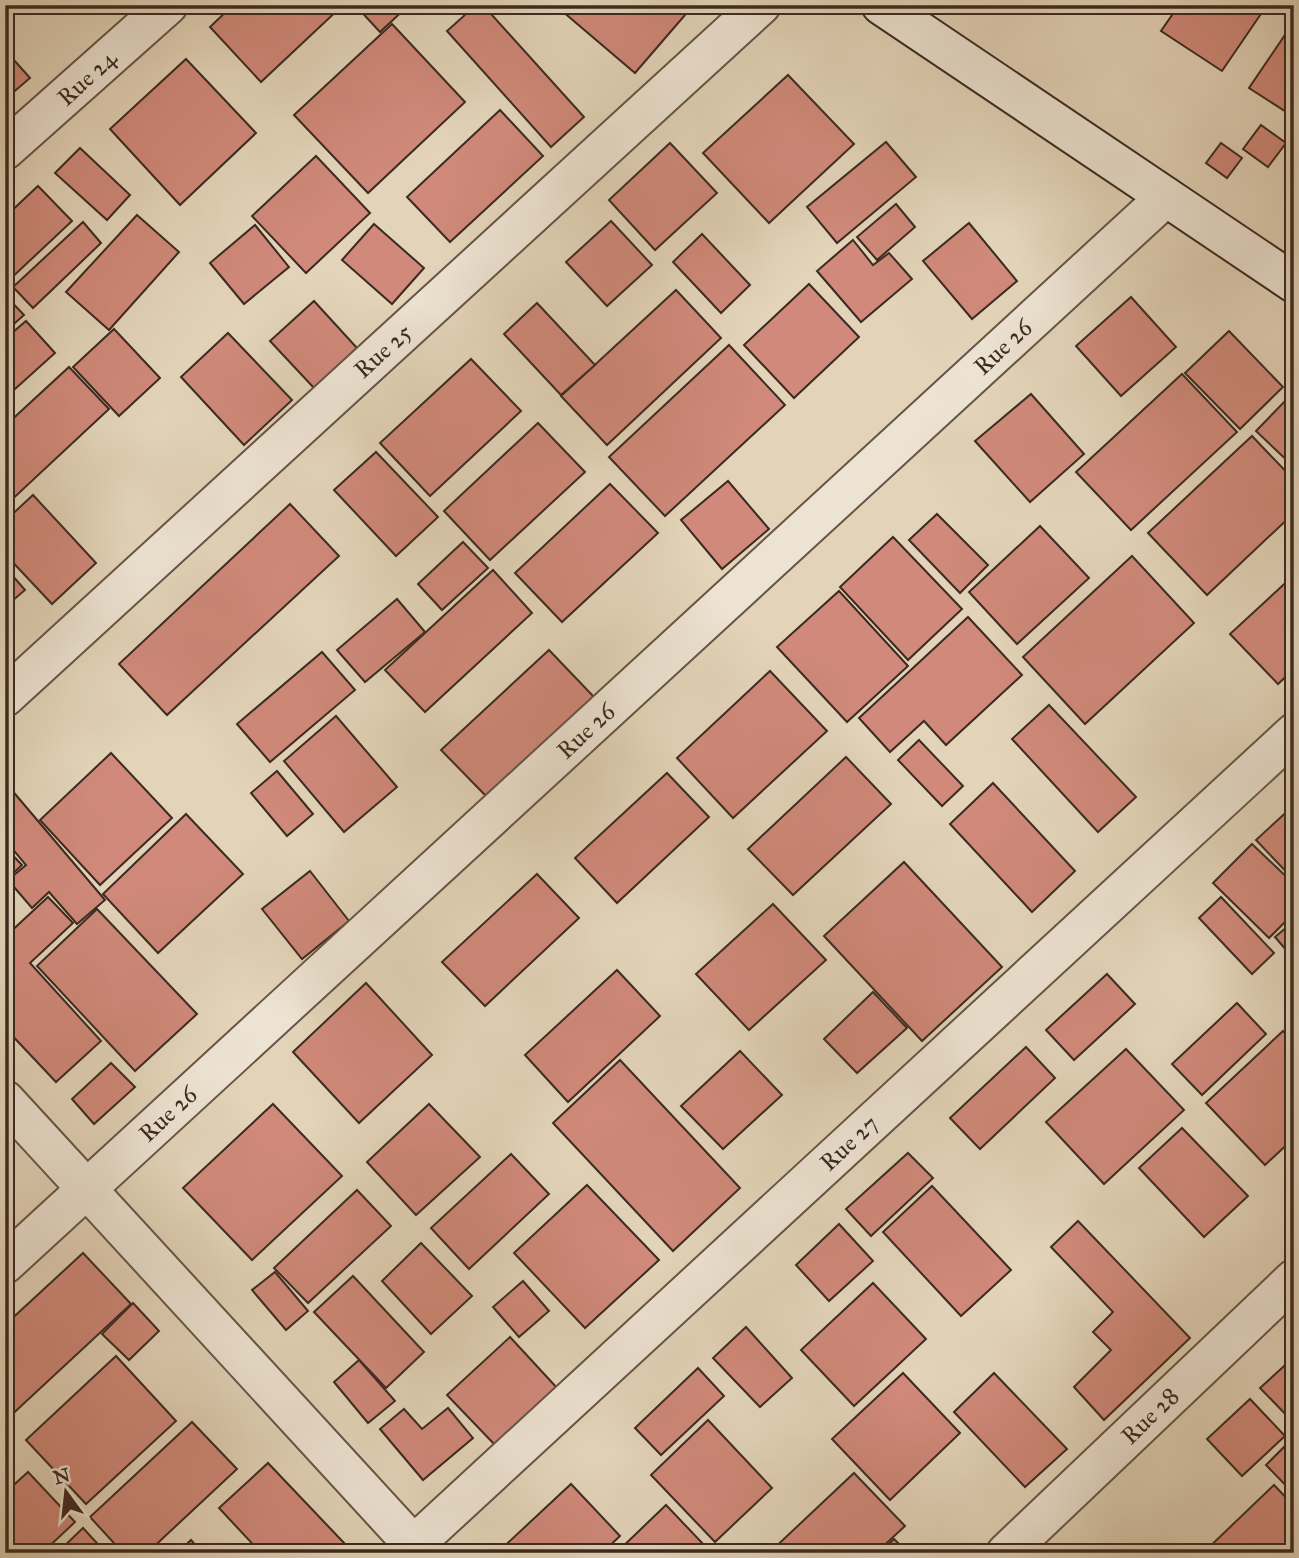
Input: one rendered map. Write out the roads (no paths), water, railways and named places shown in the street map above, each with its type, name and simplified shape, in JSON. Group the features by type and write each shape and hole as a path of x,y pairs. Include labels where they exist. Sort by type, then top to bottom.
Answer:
{"street":[{"name":"Rue 24","path":"5,150 168,5"},
{"name":"Rue 25","path":"5,697 761,5"},
{"path":"881,5 1294,283"},
{"name":"Rue 26","path":"5,1264 1166,197"},
{"name":"Rue 27","path":"413,1550 1294,733"},
{"path":"5,1100 413,1550"},
{"name":"Rue 28","path":"1006,1553 1294,1279"}]}
